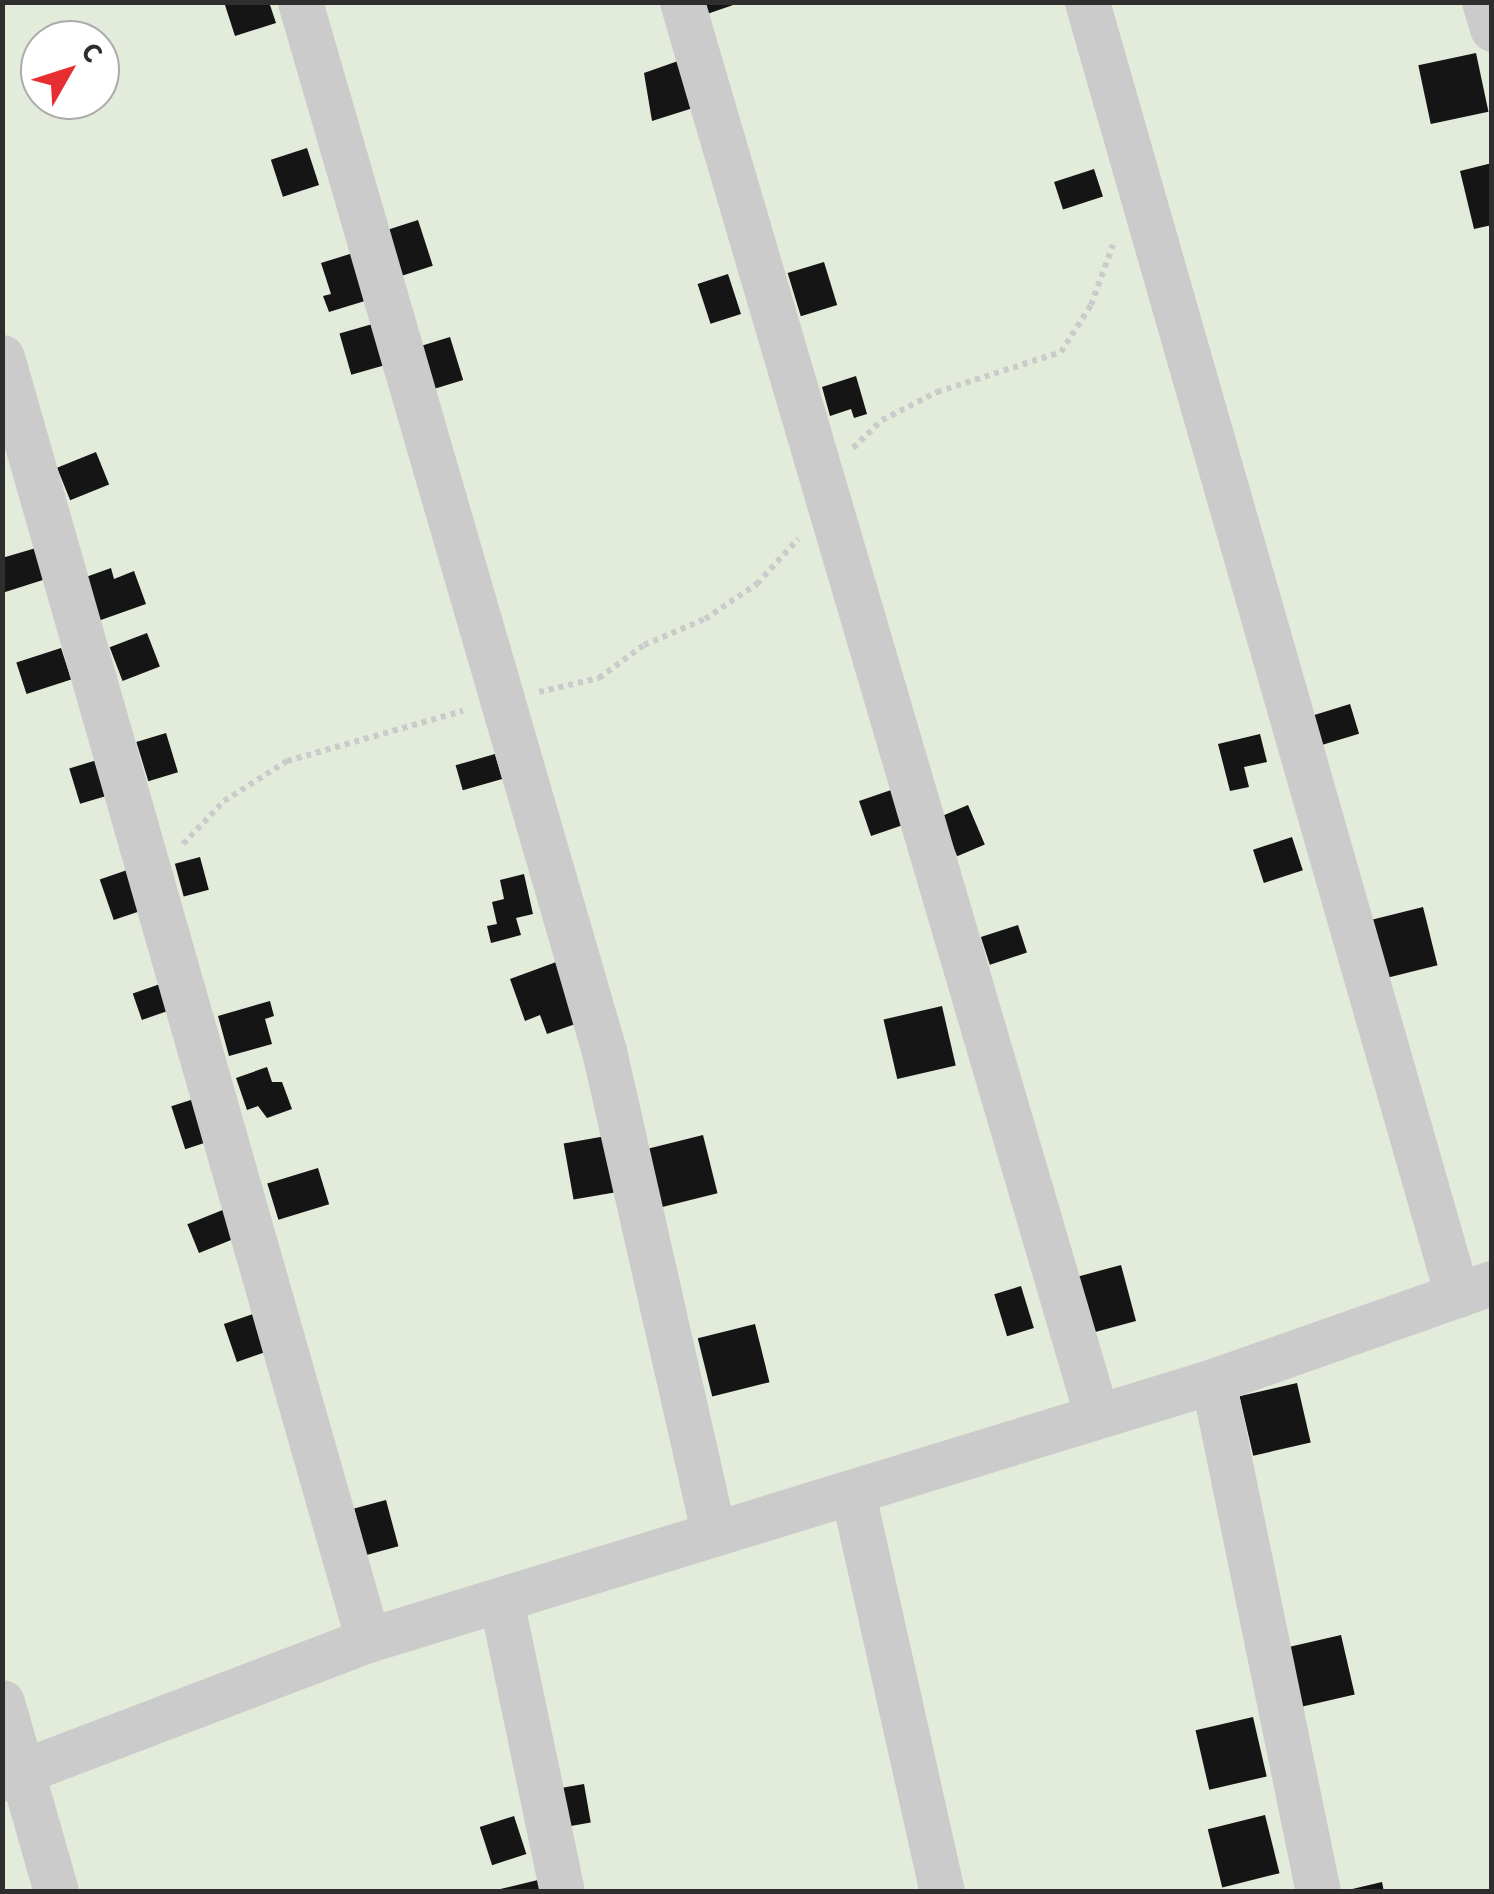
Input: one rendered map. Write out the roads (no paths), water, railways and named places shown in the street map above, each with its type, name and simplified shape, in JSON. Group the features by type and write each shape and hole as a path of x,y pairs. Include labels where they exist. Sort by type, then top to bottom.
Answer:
{"street":[{"path":"300,2 604,1050 714,1534"},
{"path":"682,2 1096,1414"},
{"path":"12,1775 368,1640 853,1494 1213,1380 1474,1289 1087,2"},
{"path":"1484,2 1492,29"},
{"path":"2,357 368,1640"},
{"path":"1213,1380 1318,1892"},
{"path":"853,1494 942,1892"},
{"path":"501,1600 562,1892"},
{"path":"2,1702 12,1775 56,1892"}]}
